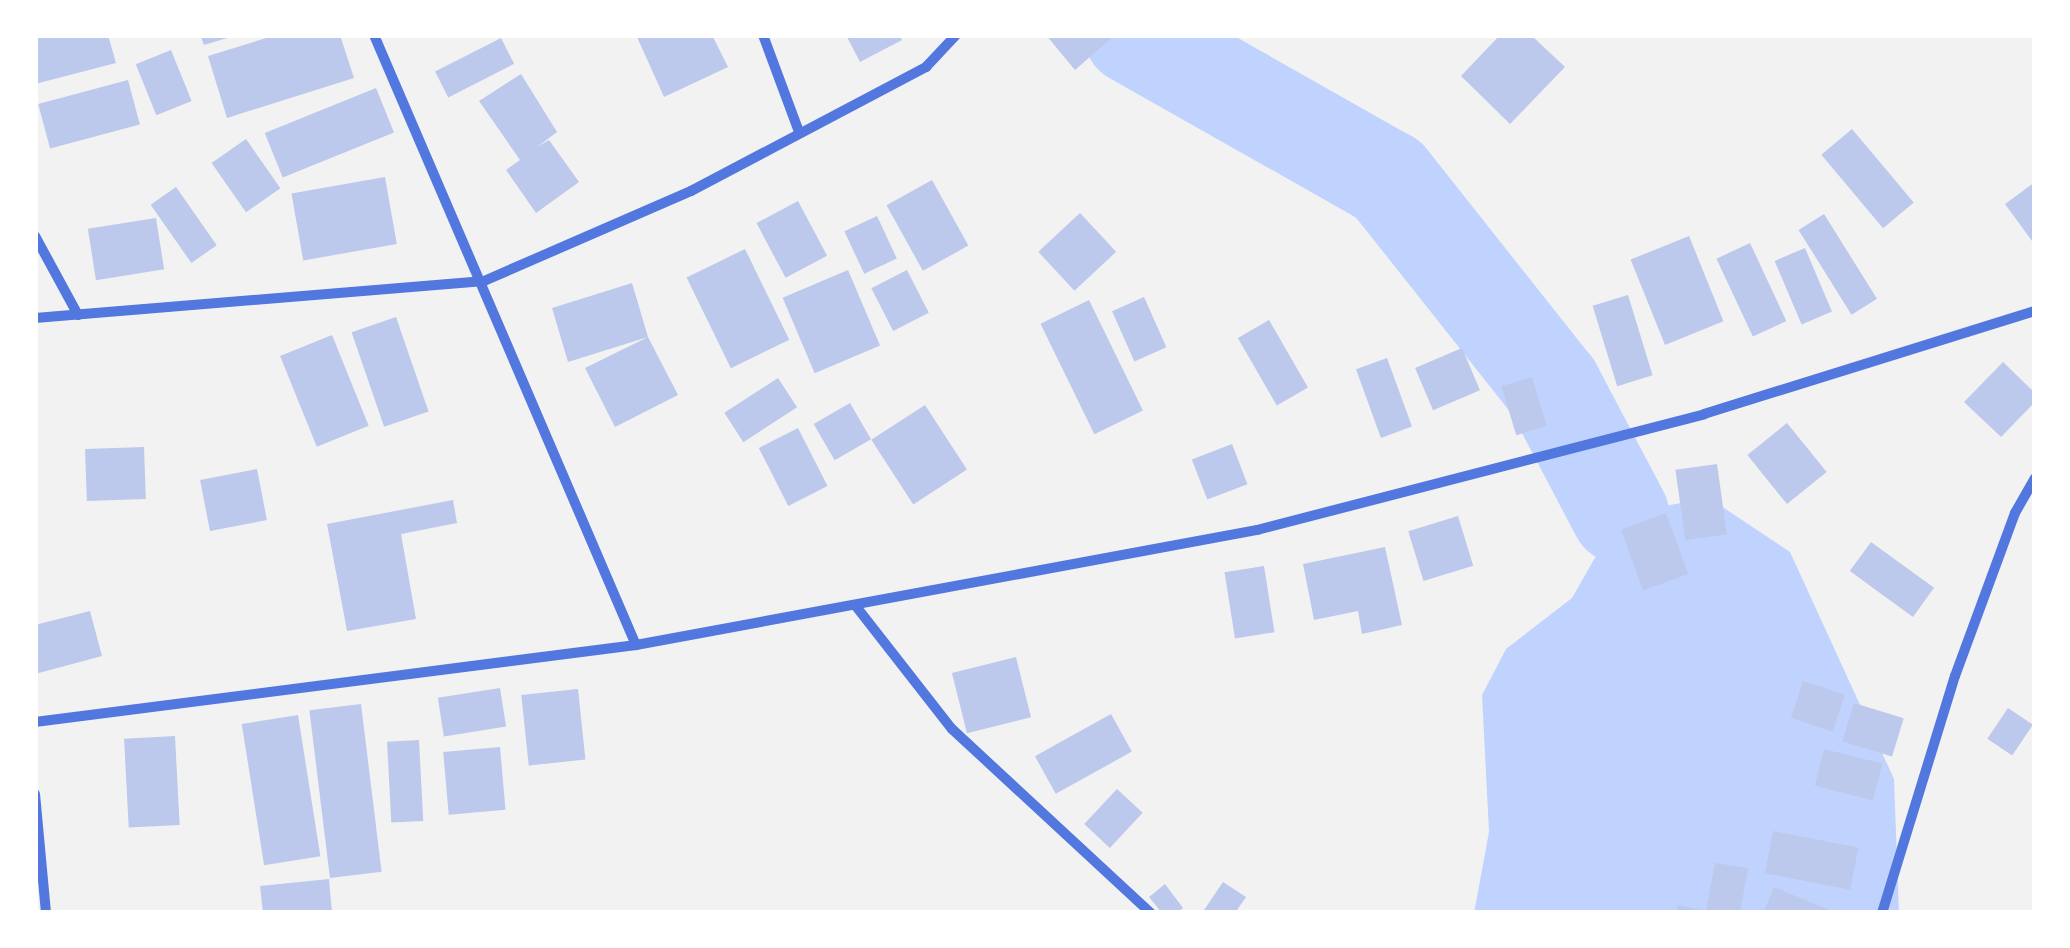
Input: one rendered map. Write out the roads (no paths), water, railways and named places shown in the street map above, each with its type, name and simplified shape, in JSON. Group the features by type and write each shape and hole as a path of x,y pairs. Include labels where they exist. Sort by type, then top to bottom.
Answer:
{"street":[{"path":"374,35 484,281 636,646"},
{"path":"763,35 798,129"},
{"path":"35,318 484,281 691,191 798,129 926,67 956,35"},
{"path":"35,236 78,315"},
{"path":"35,722 636,646 1257,530 1704,414 2035,311"},
{"path":"1882,913 1955,676 2015,513 2035,478"},
{"path":"855,605 952,729 1151,913"},
{"path":"35,794 46,913"}],"water":[{"path":"1709,498 1790,552 1894,779 1899,913 1474,913 1489,832 1482,695 1506,649 1572,598 1620,514"}],"waterway":[{"path":"1133,35 1388,179 1553,387 1620,514"}]}
